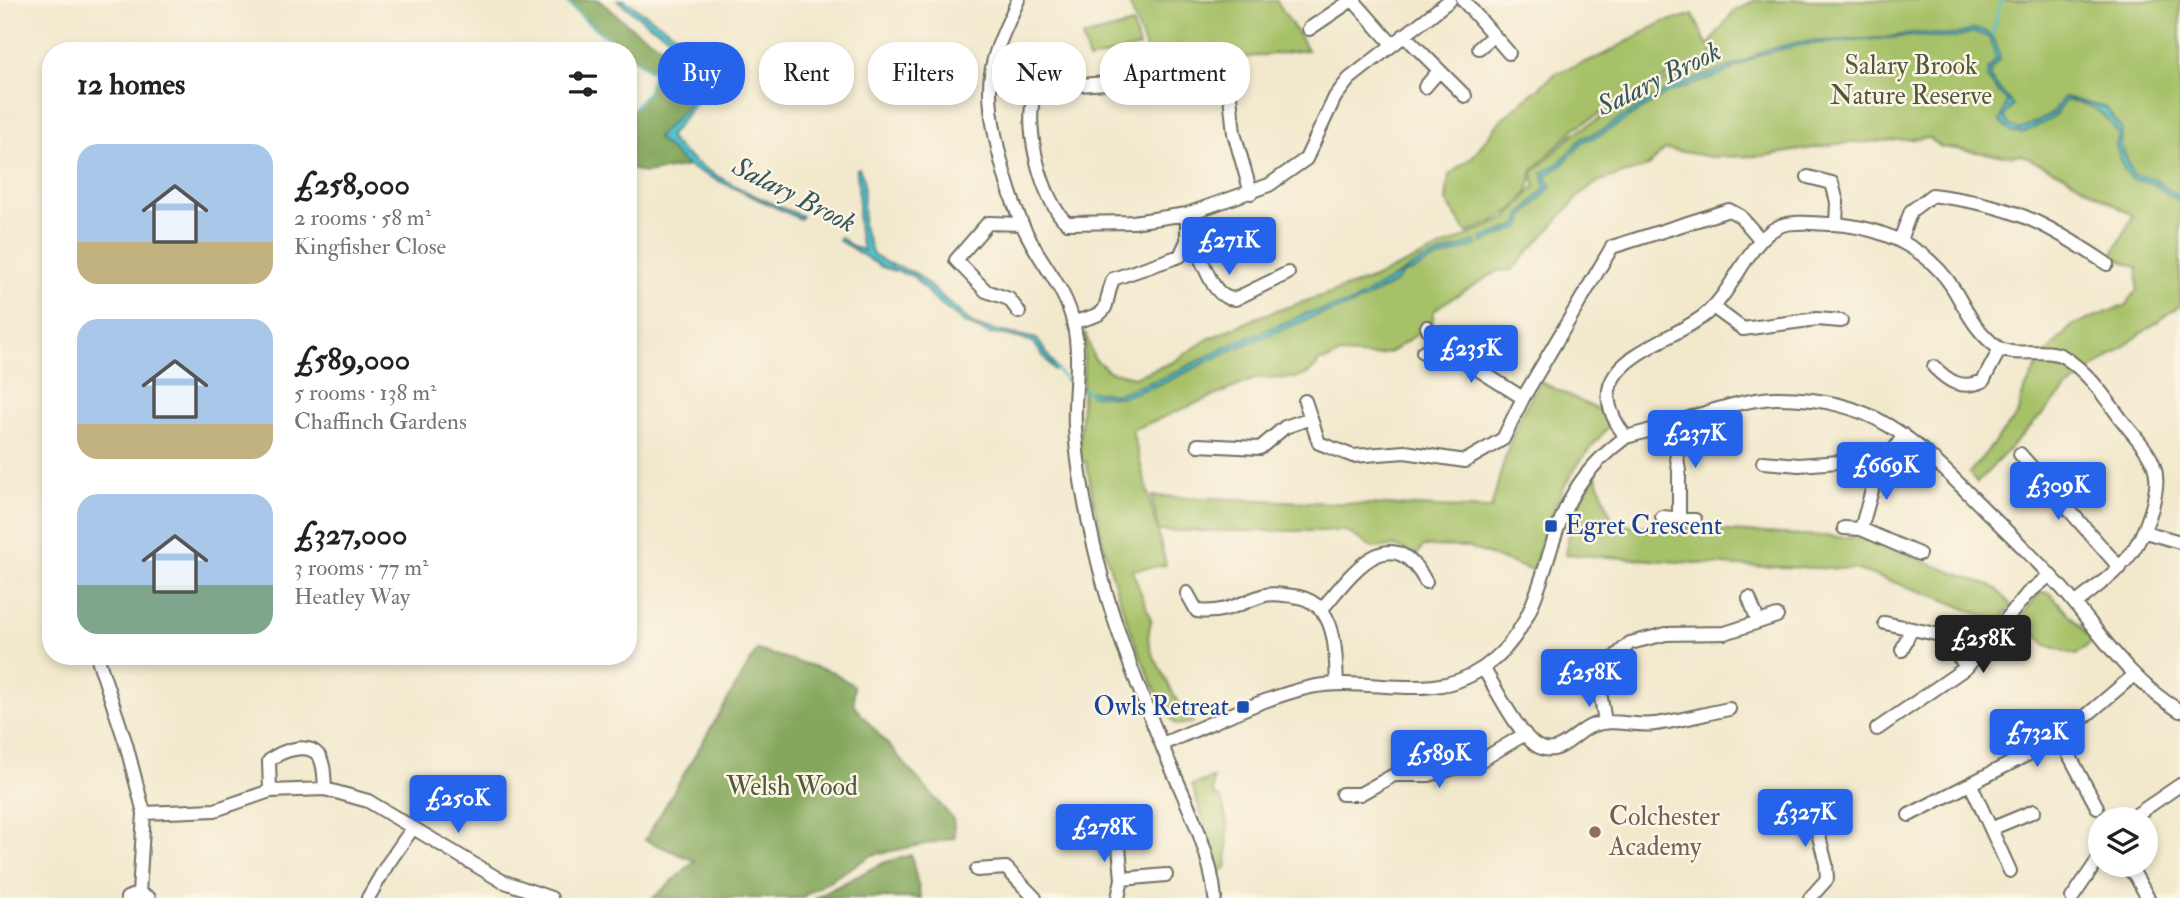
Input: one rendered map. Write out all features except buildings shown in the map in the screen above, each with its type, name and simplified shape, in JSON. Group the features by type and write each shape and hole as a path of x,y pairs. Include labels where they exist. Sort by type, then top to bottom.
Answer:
{"street":[{"path":"1018,0 993,61 990,85 1005,177 1022,224 1057,281 1073,322 1079,358 1076,437 1087,510 1121,642 1205,852 1214,898"},
{"path":"1309,29 1352,0 1392,44"},
{"path":"1251,193 1234,133 1230,96 1222,84 1194,77 1050,87 1034,96 1031,135 1054,209 1067,223 1133,222 1187,214 1195,208 1251,193 1269,185 1306,159 1335,97 1349,79 1450,0"},
{"path":"1464,0 1509,53"},
{"path":"1404,35 1438,72 1465,96"},
{"path":"1479,48 1494,35"},
{"path":"1425,87 1438,72"},
{"path":"1808,177 1832,183 1837,202 1836,225"},
{"path":"1900,240 1911,211 1932,195 1973,200 2049,225 2107,264"},
{"path":"1305,401 1319,443 1353,456 1405,453 1465,461 1503,439 1523,398 1534,385 1612,247 1729,210 1740,216 1761,240"},
{"path":"1073,322 1101,314 1107,308 1113,279 1171,261 1185,248 1187,214"},
{"path":"1019,312 1009,299 986,291 957,260 988,223 1022,224"},
{"path":"1626,438 1614,421 1608,397 1611,382 1632,356 1701,317 1713,307 1734,283 1761,240 1782,225 1836,225 1900,240 1926,254 1955,291 1969,321 2000,349 2061,355 2087,374 2154,465 2157,490 2145,532 2134,553 2120,568 2075,604"},
{"path":"1185,248 1197,252 1217,292 1227,299 1235,299 1288,273"},
{"path":"1713,307 1743,329 1817,319 1841,321"},
{"path":"1427,327 1436,343 1523,398"},
{"path":"1423,352 1436,343"},
{"path":"1934,366 1956,385 1973,385 1983,381 2000,349"},
{"path":"1162,744 1297,691 1336,684 1411,689 1462,678 1483,668 1520,631 1543,580 1565,510 1577,487 1607,451 1626,438 1773,398 1829,403 1867,413 1926,450 2050,575 2133,676 2175,708"},
{"path":"1198,445 1260,449 1285,427 1311,418"},
{"path":"1672,425 1679,471 1679,519"},
{"path":"1861,529 1876,477 1905,435"},
{"path":"2020,454 2120,568"},
{"path":"1763,462 1799,465 1839,462 1854,465 1876,477"},
{"path":"1662,517 1695,520"},
{"path":"1844,528 1861,529 1919,554"},
{"path":"2145,532 2180,542"},
{"path":"1322,609 1371,555 1385,552 1407,557 1426,582"},
{"path":"1877,729 1967,667 2027,594 2050,575"},
{"path":"1186,593 1197,611"},
{"path":"1197,611 1218,613 1268,594 1298,597 1322,609 1331,622 1336,684"},
{"path":"1749,598 1758,621"},
{"path":"1188,621 1197,611"},
{"path":"1605,722 1598,680 1605,666 1630,643 1666,634 1725,634 1777,616"},
{"path":"1885,623 1940,635 1967,667"},
{"path":"1902,650 1911,629"},
{"path":"100,665 130,756 144,813 138,896"},
{"path":"1483,668 1525,734 1538,747 1555,749 1591,726 1605,722 1652,724 1729,709"},
{"path":"1909,815 2060,738 2133,676"},
{"path":"1342,794 1360,794 1394,775 1429,775 1480,761 1525,734"},
{"path":"2060,738 2097,807"},
{"path":"270,791 269,761 277,753 306,749 317,754 323,765 325,789"},
{"path":"1971,785 1993,828 2010,871"},
{"path":"2148,807 2180,785"},
{"path":"144,813 215,810 270,791 325,789 368,800 502,881 551,898"},
{"path":"1810,898 1827,879 1826,864 1811,804"},
{"path":"1993,828 2034,811"},
{"path":"369,898 387,865 412,829"},
{"path":"1118,836 1122,879 1118,898"},
{"path":"977,870 1006,868 1035,898"},
{"path":"1122,879 1166,875"},
{"path":"2072,898 2088,875"},
{"path":"2136,877 2148,898"}],"green space":[{"path":"565,0 599,0 631,27 658,44 658,105 688,105 657,137 689,166 645,173 637,171 637,104 648,91 653,73 637,61 637,42 613,42"},
{"path":"1128,0 1276,0 1308,50 1250,57 1250,42 1143,42"},
{"name":"Salary Brook Nature Reserve","path":"1755,0 2180,0 2180,305 2066,389 1977,483 1969,473 2019,413 2021,398 2040,359 2073,325 2126,305 2137,290 2138,268 2112,256 2133,216 2062,174 2021,155 2005,156 1941,147 1929,138 1837,144 1764,156 1712,157 1665,149 1647,167 1600,181 1583,192 1512,270 1498,271 1441,305 1434,311 1432,324 1391,352 1374,356 1340,354 1319,361 1314,369 1300,377 1257,378 1132,430 1166,565 1132,570 1151,619 1148,638 1151,651 1182,710 1189,710 1193,723 1176,725 1162,703 1128,625 1104,545 1086,461 1079,465 1085,332 1094,358 1109,371 1134,377 1173,362 1208,339 1261,316 1369,280 1507,218 1535,186 1533,173 1573,134 1665,81 1707,66 1717,58 1710,52 1713,58 1664,78 1575,128 1532,171 1526,194 1519,203 1500,217 1467,233 1446,201 1449,175 1473,156 1501,120 1556,73 1601,56 1663,22 1693,15 1708,46 1733,12"},
{"path":"1133,24 1138,42 1100,42 1100,57 1089,60 1086,42 1082,37"},
{"path":"1541,382 1603,412 1610,426 1570,476 1553,510 1533,571 1468,547 1423,546 1417,555 1395,546 1373,548 1346,531 1159,531 1152,496 1491,509 1516,427"},
{"path":"1595,473 1614,525 1860,538 1996,588 2011,605 1999,623 1940,598 1855,569 1738,566 1565,554 1573,516"},
{"path":"2040,592 2050,593 2093,641 2076,655 2046,645 2020,619"},
{"name":"Welsh Wood","path":"757,650 833,672 854,686 854,706 953,819 955,838 872,855 801,898 653,898 695,861 645,840"},
{"path":"1213,778 1213,794 1222,800 1228,827 1227,866 1220,873 1192,785"},
{"name":"Welsh Wood","path":"911,855 921,898 815,898 883,863"}],"water":[{"path":"617,0 624,0 687,42 678,42"},
{"path":"1974,29 1990,34 1997,47 2000,59 1991,70 1990,78 2013,105 2004,117 2010,126 2019,130 2052,114 2064,97 2106,108 2122,130 2121,145 2133,175 2152,178 2180,197 2180,202 2151,182 2133,180 2125,170 2116,145 2119,134 2108,119 2084,104 2066,100 2053,118 2025,132 2012,133 2000,121 2007,102 1987,79 1988,69 1996,59 1989,37 1974,32 1955,38 1913,36 1800,45 1762,54 1722,74 1668,93 1602,134 1584,141 1561,166 1546,175 1551,187 1525,215 1521,227 1482,243 1481,239 1517,225 1522,213 1546,187 1542,173 1559,163 1582,138 1600,131 1668,89 1743,62 1765,50 1800,42 1884,38 1913,33 1954,35"},
{"path":"688,105 694,105 669,137 679,149 711,172 802,216 800,219 687,166 657,138"},
{"path":"859,168 864,180 863,226 873,254 887,263 915,273 975,326 1037,339 1057,369 1054,370 1033,342 989,334 964,323 934,299 913,276 882,267 838,240 840,237 853,247 864,250 858,220 859,190 856,170"},
{"path":"1476,241 1477,245 1404,273 1396,282 1351,306 1315,316 1229,351 1166,382 1122,397 1090,395 1091,391 1117,394 1168,376 1235,343 1308,313 1351,303 1422,261"}],"waterway":[{"path":"565,0 613,42"},
{"path":"1992,35 2001,0"},
{"name":"Salary Brook","path":"650,20 662,27"},
{"path":"637,61 653,73 648,91 637,104"},
{"name":"Salary Brook","path":"1054,367 1071,385"},
{"name":"Salary Brook","path":"1080,388 1093,394"}],"place":[{"name":"Egret Crescent","path":"1551,526"},
{"name":"Owls Retreat","path":"1243,707"},
{"name":"Colchester Academy","path":"1595,832"}]}
